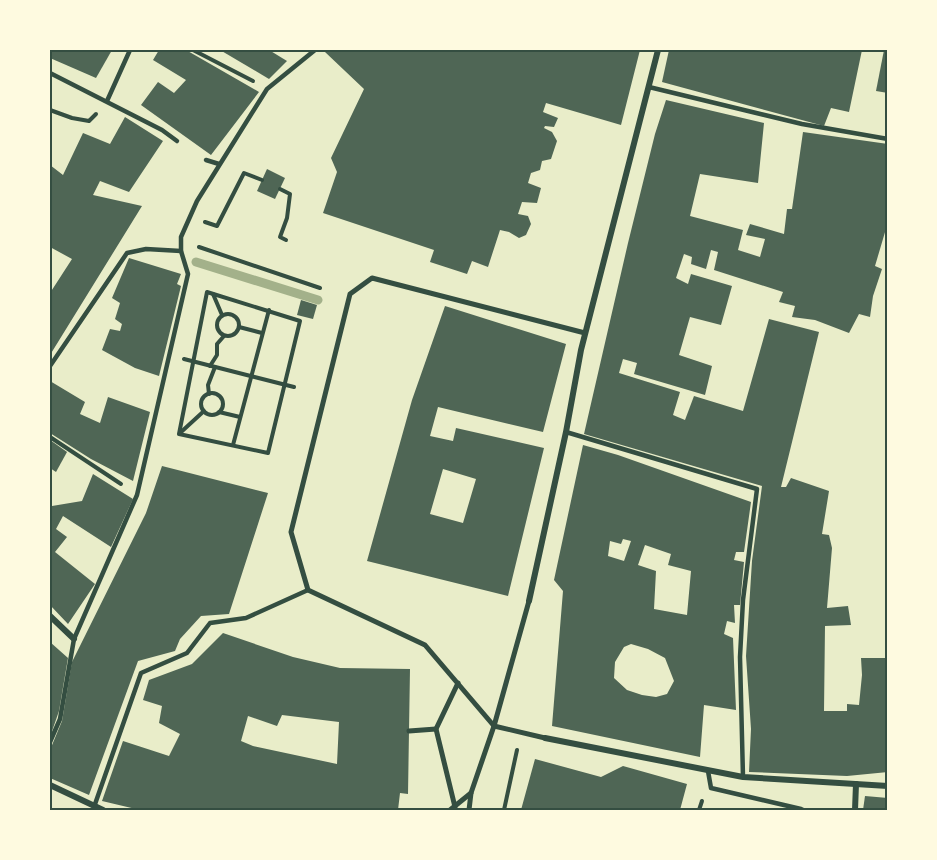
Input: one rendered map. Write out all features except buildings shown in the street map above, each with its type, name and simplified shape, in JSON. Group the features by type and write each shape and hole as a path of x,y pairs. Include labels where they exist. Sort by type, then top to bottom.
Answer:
{"street":[{"path":"469,810 471,793 494,726 530,601 581,350 658,50"},
{"path":"585,333 372,278 350,294 291,532 308,590 425,645 494,726 520,734 743,777 888,786"},
{"path":"50,616 74,639"},
{"path":"458,683 436,729 452,808 471,793"},
{"path":"409,731 436,729"},
{"path":"855,810 856,784"},
{"path":"50,785 104,810"}],"lane":[{"path":"107,101 130,50"},
{"path":"50,742 60,719 74,639 137,495 188,274 181,251 181,237 197,201 267,89 315,50"},
{"path":"50,73 162,130 177,141"},
{"path":"649,87 802,124 888,139"},
{"path":"206,160 219,164"},
{"path":"50,366 127,253 146,249 181,251"},
{"path":"566,432 757,489 743,600 740,657 743,777"},
{"path":"94,807 141,673 187,653 210,623 246,618 308,590"},
{"path":"708,771 711,788 803,810"}],"path":[{"path":"193,50 267,89"},
{"path":"50,110 89,121 101,105"},
{"path":"204,221 217,226 244,173 262,180"},
{"path":"280,189 290,194 287,218 280,237 286,240"},
{"path":"193,245 320,288"},
{"path":"207,292 300,321 268,453 179,434 207,292"},
{"path":"213,294 222,315"},
{"path":"233,445 269,310"},
{"path":"233,314 238,320 239,327 232,336 224,336 218,332 216,325 222,315 233,314"},
{"path":"239,327 262,333"},
{"path":"209,394 208,385 217,354 217,344 224,336"},
{"path":"180,358 294,387"},
{"path":"219,412 223,405 221,398 216,394 209,394 202,400 204,411 211,415 219,412 240,417"},
{"path":"179,434 204,411"},
{"path":"50,437 137,495"},
{"path":"504,810 520,734"}],"waterway":[{"path":"196,262 318,300"}]}
